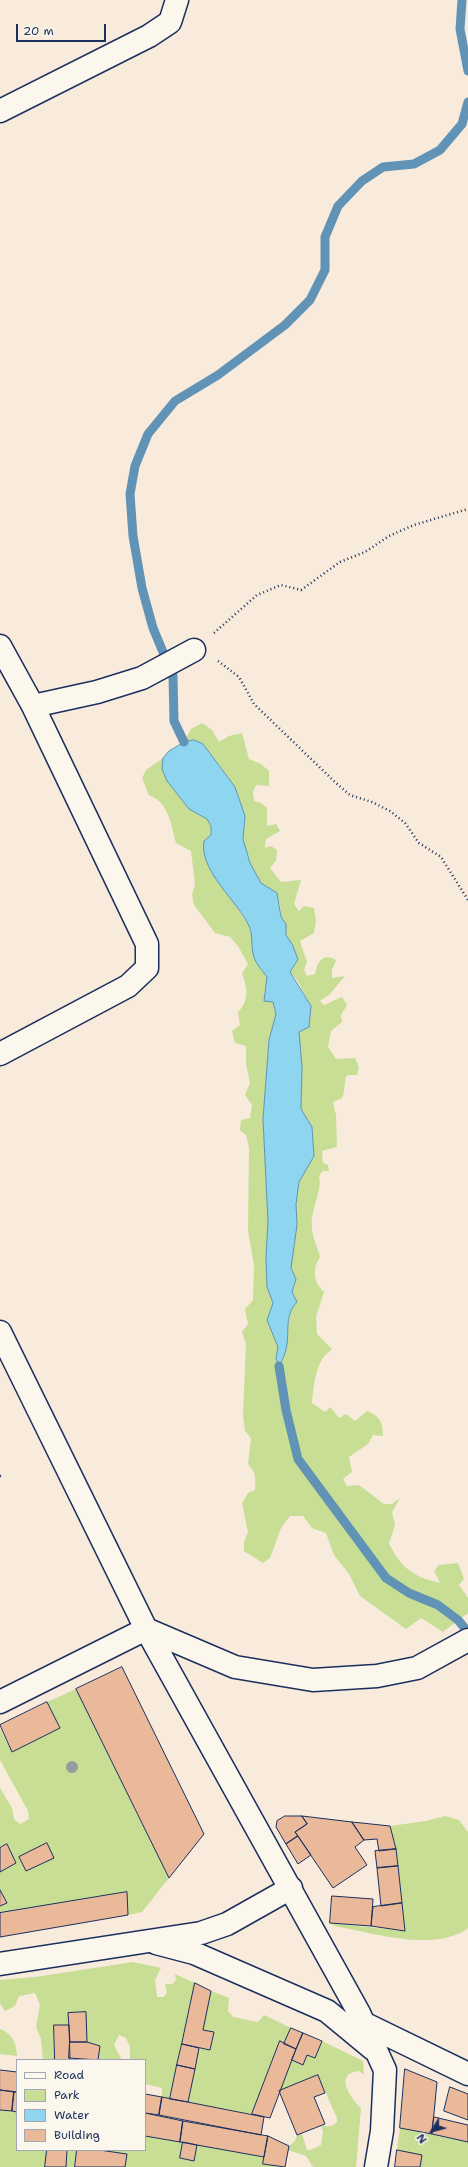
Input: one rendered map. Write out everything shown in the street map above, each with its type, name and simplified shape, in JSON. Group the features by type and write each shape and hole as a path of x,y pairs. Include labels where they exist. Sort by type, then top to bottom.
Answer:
{"street":[{"path":"0,111 149,36 170,22 177,0"},
{"path":"0,646 33,706 147,944 147,968 128,986 0,1054"},
{"path":"33,706 97,692 142,678 194,650"},
{"path":"0,1332 146,1629 291,1888 363,2022 381,2061 382,2131 376,2167"},
{"path":"0,1702 146,1629 235,1667 313,1680 376,1676 417,1668 468,1640"},
{"path":"0,1964 201,1933 226,1924 291,1888"},
{"path":"148,1941 194,1953 327,2011 363,2022 468,2074"},
{"path":"327,2011 381,2061 389,2063 396,2057 420,2049"}],"path":[{"path":"468,509 414,526 389,536 365,552 340,562 301,590 281,585 257,595 194,650 223,662 239,677 254,704 350,795 372,802 390,811 405,823 419,843 441,857 468,900"}],"green space":[{"path":"202,723 212,730 219,742 229,736 242,733 249,759 261,764 269,771 269,786 256,785 253,792 254,801 261,803 267,808 267,826 276,824 280,831 266,839 265,848 271,846 277,850 276,861 270,868 281,882 301,880 294,904 299,911 304,906 314,908 316,921 314,933 300,941 307,962 304,970 307,976 315,974 319,962 328,957 336,960 332,970 332,978 345,976 330,994 320,1001 324,1005 342,997 347,1005 341,1015 342,1022 331,1031 328,1047 336,1059 355,1058 359,1067 357,1075 347,1075 342,1098 333,1102 336,1115 337,1147 322,1151 323,1163 328,1165 329,1171 323,1171 319,1176 320,1182 312,1221 312,1231 320,1257 317,1262 315,1275 320,1288 324,1292 316,1317 317,1334 332,1349 322,1360 316,1373 312,1403 325,1412 330,1407 339,1418 346,1414 355,1421 367,1411 375,1415 380,1420 383,1436 373,1435 368,1444 349,1457 352,1472 343,1479 347,1486 359,1485 384,1504 392,1504 400,1498 392,1512 395,1525 389,1544 399,1559 409,1570 422,1578 440,1583 434,1571 439,1565 458,1563 464,1579 459,1585 468,1598 468,1613 443,1632 421,1618 406,1629 360,1596 349,1574 334,1555 326,1533 312,1528 303,1516 290,1516 281,1528 270,1558 263,1563 244,1551 244,1542 248,1532 242,1503 248,1493 255,1490 255,1476 248,1464 251,1438 245,1431 243,1415 246,1344 242,1332 248,1324 245,1309 253,1300 254,1265 248,1231 249,1148 246,1135 240,1130 241,1120 250,1118 252,1105 245,1095 250,1083 246,1064 246,1046 235,1043 232,1031 240,1025 238,1012 246,998 246,989 242,973 248,964 238,946 230,937 215,933 194,905 192,895 195,884 191,851 176,843 171,822 165,809 161,803 149,795 142,778 146,770 163,758 162,769 167,781 189,809 207,819 211,826 208,864 249,926 253,944 253,953 260,968 267,977 267,985 264,994 273,1001 276,1014 269,1040 263,1119 268,1222 267,1287 273,1303 267,1320 278,1347 276,1358 279,1365 285,1349 289,1317 297,1302 292,1292 296,1279 290,1268 297,1225 296,1204 299,1182 314,1156 312,1127 301,1109 302,1067 299,1032 311,1006 297,980 290,972 298,959 292,944 286,935 286,924 281,917 280,904 268,887 261,883 250,863 243,839 245,817 235,787 203,744 194,740 184,742 191,729"},
{"path":"76,1689 169,1878 142,1912 128,1915 127,1892 0,1913 0,1906 7,1903 0,1890 0,1872 15,1863 7,1844 0,1848 0,1788 12,1808 14,1819 20,1824 29,1819 28,1811 0,1760 0,1729 12,1752 60,1728 47,1702"},
{"path":"445,1816 459,1820 468,1832 468,1928 454,1935 439,1939 421,1940 385,1936 335,1926 330,1923 405,1931 397,1854 390,1826 426,1821"},
{"path":"133,1962 161,1968 155,1980 157,1997 164,1997 167,1992 165,1984 172,1984 176,1980 175,1974 195,1983 170,2099 162,2097 162,2088 146,2084 146,2059 130,2059 130,2047 126,2038 119,2035 114,2045 121,2059 98,2059 100,2046 87,2042 68,2013 69,2025 54,2025 55,2059 43,2059 41,2039 36,2027 40,2005 35,1993 19,1996 15,2006 5,2011 0,2003 0,1980 35,1977"},
{"path":"211,1991 229,1998 228,2011 233,2017 258,2022 264,2015 291,2028 284,2044 280,2041 252,2114 188,2102 199,2048 210,2050 214,2032 203,2030"},
{"path":"0,2029 11,2036 16,2047 17,2056 0,2054"},
{"path":"322,2041 363,2061 364,2075 359,2071 351,2073 347,2076 346,2081 346,2087 349,2093 361,2108 356,2167 313,2167 306,2156 288,2150 289,2146 295,2141 297,2135 302,2134 307,2150 321,2145 323,2132 321,2126 332,2126 337,2122 337,2118 318,2076 279,2091 292,2060 303,2065 307,2055 315,2058"},
{"path":"0,2110 16,2112 16,2151 47,2151 45,2167 0,2167"},
{"path":"400,2128 468,2142 468,2167 420,2167 421,2155 397,2150"},
{"path":"146,2136 183,2142 181,2158 194,2161 197,2145 264,2157 263,2164 281,2167 125,2167 127,2154 106,2151 146,2151"},
{"path":"67,2151 77,2151 75,2167 66,2167"}],"water":[{"path":"194,740 203,744 235,787 245,816 243,839 250,863 261,883 277,893 281,917 286,924 286,935 292,944 298,959 290,972 311,1006 309,1027 299,1032 302,1067 301,1109 312,1127 314,1156 299,1182 296,1204 297,1225 291,1268 296,1279 292,1292 297,1302 289,1317 287,1347 279,1366 276,1358 278,1347 267,1320 273,1303 267,1287 266,1256 268,1222 263,1119 269,1040 276,1014 273,1002 264,1001 267,977 255,960 252,950 249,926 220,885 207,863 204,852 204,841 211,835 211,826 207,819 189,809 167,781 162,769 163,758 169,751 184,742"}],"building":[{"path":"122,1667 204,1834 169,1878 76,1689"},
{"path":"47,1702 60,1728 12,1752 0,1725"},
{"path":"285,1816 302,1816 307,1824 295,1832 298,1836 286,1844 276,1827 277,1821"},
{"path":"302,1816 352,1822 364,1840 355,1847 367,1865 333,1888 295,1832 307,1824"},
{"path":"352,1822 390,1826 396,1849 379,1851 377,1839 364,1840"},
{"path":"298,1836 311,1855 298,1864 286,1844"},
{"path":"47,1843 54,1858 26,1871 19,1857"},
{"path":"7,1844 16,1863 0,1872 0,1848"},
{"path":"396,1849 398,1866 377,1868 375,1851"},
{"path":"398,1866 402,1903 381,1906 377,1868"},
{"path":"0,1890 7,1903 0,1906"},
{"path":"127,1892 128,1915 0,1937 0,1913"},
{"path":"332,1896 373,1899 371,1926 330,1923"},
{"path":"402,1903 405,1931 371,1926 373,1907"},
{"path":"195,1983 211,1991 203,2030 214,2032 210,2050 182,2044"},
{"path":"86,2012 87,2042 70,2042 68,2013"},
{"path":"54,2025 69,2025 70,2059 55,2059"},
{"path":"291,2028 303,2033 296,2049 284,2044"},
{"path":"303,2033 322,2041 315,2058 307,2055 303,2065 292,2060"},
{"path":"280,2041 296,2049 270,2118 252,2114"},
{"path":"70,2042 87,2042 100,2046 98,2059 69,2058"},
{"path":"182,2044 199,2048 195,2069 177,2065"},
{"path":"177,2065 195,2069 188,2102 170,2099"},
{"path":"405,2069 437,2082 432,2134 400,2128"},
{"path":"0,2070 16,2072 16,2092 0,2090"},
{"path":"318,2075 325,2093 314,2097 325,2124 297,2135 279,2091"},
{"path":"450,2087 468,2094 468,2120 444,2111"},
{"path":"0,2090 14,2092 12,2111 0,2110"},
{"path":"14,2092 16,2092 16,2112 12,2111"},
{"path":"146,2094 162,2097 159,2115 146,2113"},
{"path":"162,2097 264,2117 261,2135 159,2115"},
{"path":"146,2113 183,2121 180,2142 146,2136"},
{"path":"434,2117 468,2125 468,2142 432,2134"},
{"path":"183,2121 268,2136 264,2157 180,2142"},
{"path":"268,2136 289,2146 285,2167 263,2164"},
{"path":"183,2142 197,2145 194,2161 180,2158"},
{"path":"397,2150 422,2155 420,2167 395,2167"},
{"path":"47,2151 67,2151 66,2167 45,2167"},
{"path":"77,2151 106,2151 127,2154 125,2167 75,2167"}],"waterway":[{"path":"462,0 460,29 468,71"},
{"path":"184,742 174,721 173,676 153,628 142,588 133,536 130,494 135,466 148,434 175,401 218,375 285,325 310,300 325,270 325,237 338,206 362,181 383,167 414,164 440,150 462,124 468,102"},
{"path":"279,1366 286,1410 298,1459 386,1578 409,1593 438,1605 458,1620 468,1632"}]}
